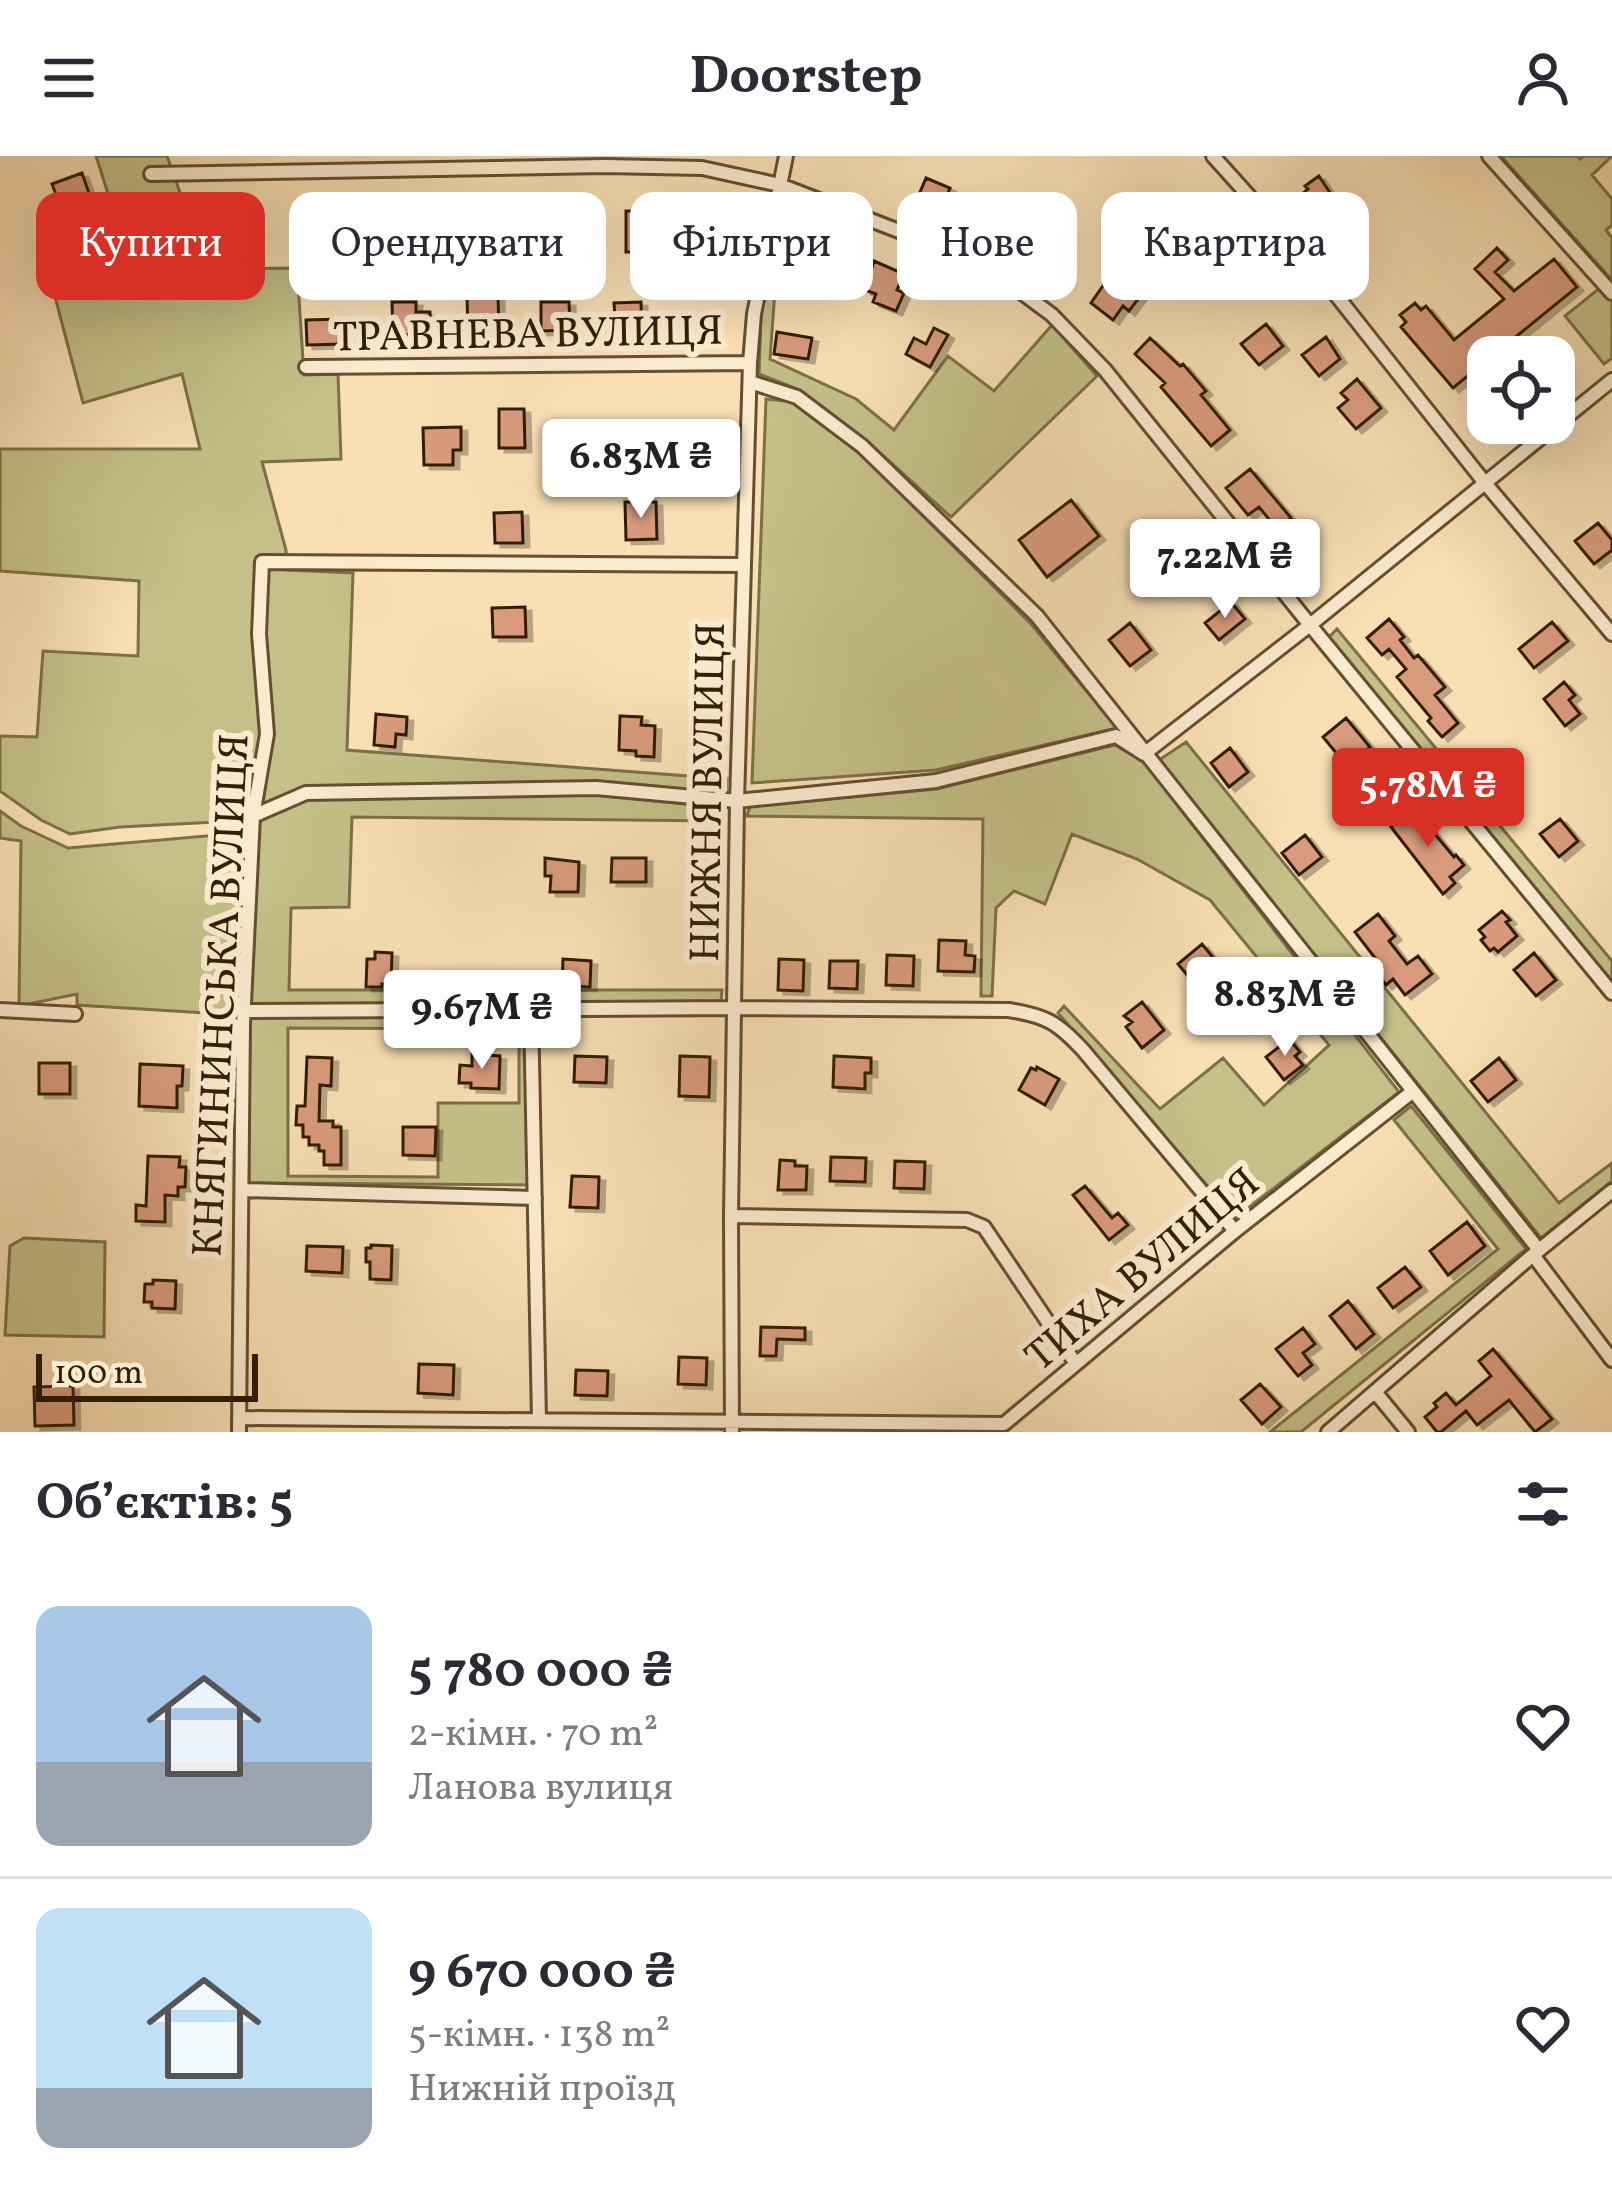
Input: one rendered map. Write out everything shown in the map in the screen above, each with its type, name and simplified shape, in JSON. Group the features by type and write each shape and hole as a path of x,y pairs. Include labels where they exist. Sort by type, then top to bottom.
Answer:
{"street":[{"name":"НИЖНЯ ВУЛИЦЯ","path":"732,1427 737,801 750,363 754,314 787,156"},
{"path":"1213,156 1325,281 1612,634"},
{"path":"1490,156 1612,293"},
{"path":"151,174 702,168 780,185 917,238 1000,277 1052,314 1105,370 1612,993"},
{"name":"ТРАВНЕВА ВУЛИЦЯ","path":"306,367 750,363"},
{"path":"1144,754 1612,380"},
{"path":"750,382 797,397 862,446 1037,616 1536,1252 1612,1360"},
{"name":"КНЯГИНИНСЬКА ВУЛИЦЯ","path":"239,1425 243,1024 253,816 267,734 259,634 262,562 743,565"},
{"path":"253,816 306,793 596,788 737,801 936,781 1116,736 1144,754"},
{"path":"246,1011 735,1008 1009,1010 1040,1015 1065,1030 1235,1231"},
{"path":"0,1010 75,1014"},
{"path":"531,1010 539,1420"},
{"name":"ТИХА ВУЛИЦЯ","path":"239,1425 539,1420 732,1427 1004,1424 1235,1231 1412,1092"},
{"path":"242,1190 535,1198"},
{"path":"1328,1432 1612,1191"},
{"path":"731,1216 967,1220 984,1227 1076,1364"},
{"path":"1376,1393 1408,1432"}],"shaded area":[{"path":"96,156 167,156 180,192 107,192"},
{"path":"1501,156 1612,156 1592,175 1612,199 1612,225 1606,230 1612,238 1612,280"},
{"path":"265,268 289,268 289,300 299,300 304,375 338,374 341,459 262,462 287,570 353,573 347,750 727,779 726,793 597,782 305,786 216,822 70,834 41,820 0,791 0,736 37,737 43,651 138,656 139,581 0,571 0,449 200,449 182,374 83,403 56,300 265,300"},
{"path":"1601,287 1612,300 1612,358 1604,364 1565,316"},
{"path":"764,300 774,300 770,359 856,399 894,430 948,356 994,391 1052,325 1097,376 951,517 867,441 800,390 759,374"},
{"path":"766,399 795,402 858,451 1031,624 1117,728 936,770 752,783"},
{"path":"1337,629 1612,961 1612,981 1329,637"},
{"path":"1186,742 1559,1203 1612,1163 1612,1181 1541,1238 1159,760"},
{"path":"1115,745 1144,762 1399,1092 1235,1218 1058,1013 1064,1006 1160,1109 1223,1058 1264,1105 1329,1045 1210,900 1137,859 1072,834 1045,904 1014,891 996,908 992,996 981,996 983,819 747,816 750,806 937,789"},
{"path":"597,795 724,808 722,821 352,817 349,907 291,908 289,990 722,990 721,1001 251,1006 258,820 307,798"},
{"path":"0,811 68,848 218,835 244,842 238,1015 77,1005 77,994 19,1006 21,841 0,838"},
{"path":"251,1016 501,1016 518,1021 527,1033 528,1185 249,1183","holes":["288,1028 519,1029 519,1103 438,1103 438,1177 288,1176"]},
{"path":"1411,1106 1526,1249 1301,1432 1270,1432 1498,1249 1394,1120"},
{"path":"24,1238 105,1242 104,1337 5,1335 10,1246"}],"building":[{"path":"82,173 89,192 55,192 52,184"},
{"path":"1319,176 1329,192 1305,192 1305,186"},
{"path":"926,178 950,188 948,192 920,192"},
{"path":"626,211 630,211 630,252 626,252"},
{"path":"1497,248 1508,260 1495,272 1514,291 1554,259 1577,287 1517,336 1467,336 1467,377 1453,388 1401,327 1406,322 1400,315 1415,303 1421,310 1426,306 1454,340 1504,299 1475,269"},
{"path":"873,264 897,271 897,300 901,300 896,311 873,302"},
{"path":"1101,289 1101,300 1137,300 1129,311 1123,306 1113,320 1091,303"},
{"path":"467,300 498,300 499,327 468,328"},
{"path":"392,302 416,302 416,312 430,312 430,334 393,335"},
{"path":"541,302 569,302 570,330 541,331"},
{"path":"641,302 642,332 607,332 607,317 615,317 614,303"},
{"path":"344,319 344,344 307,345 306,320"},
{"path":"1266,324 1283,346 1259,365 1241,344"},
{"path":"934,328 948,335 930,367 906,354 914,338 926,344"},
{"path":"777,332 812,338 808,359 774,354"},
{"path":"1326,337 1340,359 1319,376 1302,355"},
{"path":"1150,338 1183,364 1230,430 1211,446 1161,387 1165,383 1135,354"},
{"path":"1357,379 1381,408 1356,429 1338,408 1348,400 1341,393"},
{"path":"499,409 524,409 525,448 499,448"},
{"path":"461,427 461,450 453,450 453,465 424,465 423,428"},
{"path":"1250,469 1291,518 1277,529 1259,507 1248,515 1226,488"},
{"path":"1071,500 1099,536 1047,577 1019,540"},
{"path":"625,502 656,502 657,539 626,540"},
{"path":"522,512 523,543 495,543 494,513"},
{"path":"1598,523 1612,540 1612,550 1594,564 1575,541"},
{"path":"1231,602 1245,619 1219,640 1205,623"},
{"path":"525,607 526,637 493,637 492,608"},
{"path":"1389,619 1414,658 1418,655 1445,687 1435,695 1458,723 1442,737 1397,677 1406,669 1389,649 1382,655 1367,638"},
{"path":"1552,622 1568,641 1534,668 1519,649"},
{"path":"1130,623 1151,650 1130,666 1109,640"},
{"path":"1564,682 1575,695 1569,700 1580,714 1565,726 1544,699"},
{"path":"376,714 407,717 406,735 396,734 395,747 374,745"},
{"path":"620,716 642,717 641,725 655,726 654,757 619,750"},
{"path":"1346,718 1370,747 1347,766 1323,737"},
{"path":"1230,748 1248,772 1229,787 1211,763"},
{"path":"1414,809 1464,865 1450,877 1455,883 1443,894 1391,827"},
{"path":"1560,819 1578,841 1559,857 1540,834"},
{"path":"1305,835 1322,857 1299,875 1282,853"},
{"path":"545,858 579,862 578,892 550,892"},
{"path":"612,858 646,858 646,882 611,882"},
{"path":"1502,911 1517,936 1498,952 1490,951 1479,930"},
{"path":"1378,914 1395,936 1389,941 1407,964 1418,956 1432,974 1405,995 1393,979 1386,985 1376,972 1382,967 1355,932"},
{"path":"939,940 966,941 965,955 975,956 974,972 938,971"},
{"path":"1202,944 1224,971 1200,991 1178,964"},
{"path":"375,952 392,953 391,984 366,987 367,959 375,959"},
{"path":"1534,953 1556,980 1536,996 1514,970"},
{"path":"887,955 914,956 913,986 886,985"},
{"path":"563,959 591,961 590,987 562,986"},
{"path":"779,959 804,960 803,991 778,990"},
{"path":"830,961 858,961 857,989 829,988"},
{"path":"1248,990 1267,1014 1246,1030 1227,1006"},
{"path":"1142,1002 1164,1030 1142,1048 1126,1027 1132,1022 1124,1016"},
{"path":"1289,1039 1303,1065 1284,1080 1266,1057"},
{"path":"472,1054 500,1056 499,1089 459,1083 460,1065 472,1066"},
{"path":"575,1056 607,1057 606,1083 574,1082"},
{"path":"680,1056 710,1057 709,1097 679,1096"},
{"path":"834,1056 871,1058 865,1089 833,1087"},
{"path":"307,1057 332,1058 331,1086 320,1085 319,1121 333,1121 333,1127 341,1127 341,1165 324,1165 324,1151 319,1151 319,1145 309,1145 303,1125 296,1125 297,1106 305,1106"},
{"path":"1499,1058 1516,1080 1488,1102 1471,1081"},
{"path":"39,1063 70,1063 70,1094 39,1094"},
{"path":"140,1064 183,1066 177,1108 139,1106"},
{"path":"1031,1068 1059,1079 1045,1105 1019,1090"},
{"path":"403,1127 436,1127 435,1156 403,1155"},
{"path":"148,1156 180,1157 179,1167 186,1167 185,1187 178,1187 178,1196 165,1195 165,1222 136,1221 136,1205 146,1206"},
{"path":"831,1157 866,1158 865,1182 830,1181"},
{"path":"780,1160 807,1166 806,1190 778,1190"},
{"path":"895,1161 925,1162 924,1189 894,1188"},
{"path":"572,1176 599,1177 598,1208 570,1207"},
{"path":"1085,1186 1112,1218 1118,1213 1128,1225 1109,1240 1073,1195"},
{"path":"1467,1222 1485,1246 1448,1275 1430,1251"},
{"path":"307,1246 343,1247 342,1273 306,1271"},
{"path":"392,1246 391,1280 370,1279 366,1248"},
{"path":"1405,1267 1421,1287 1393,1308 1378,1288"},
{"path":"176,1281 175,1309 152,1308 152,1302 144,1302 145,1284"},
{"path":"1348,1301 1374,1334 1356,1349 1330,1316"},
{"path":"761,1327 805,1328 805,1340 777,1339 776,1356 760,1356"},
{"path":"1303,1328 1315,1344 1303,1353 1312,1365 1298,1376 1276,1349"},
{"path":"1493,1349 1552,1419 1535,1432 1509,1400 1477,1425 1466,1411 1437,1432 1425,1417 1437,1407 1434,1403 1446,1393 1456,1405 1491,1376 1479,1361"},
{"path":"679,1357 707,1358 706,1385 678,1384"},
{"path":"419,1364 454,1365 453,1395 418,1393"},
{"path":"576,1370 608,1371 607,1396 575,1395"},
{"path":"1260,1384 1281,1407 1262,1424 1241,1400"},
{"path":"73,1386 74,1425 35,1426 34,1387"}]}
